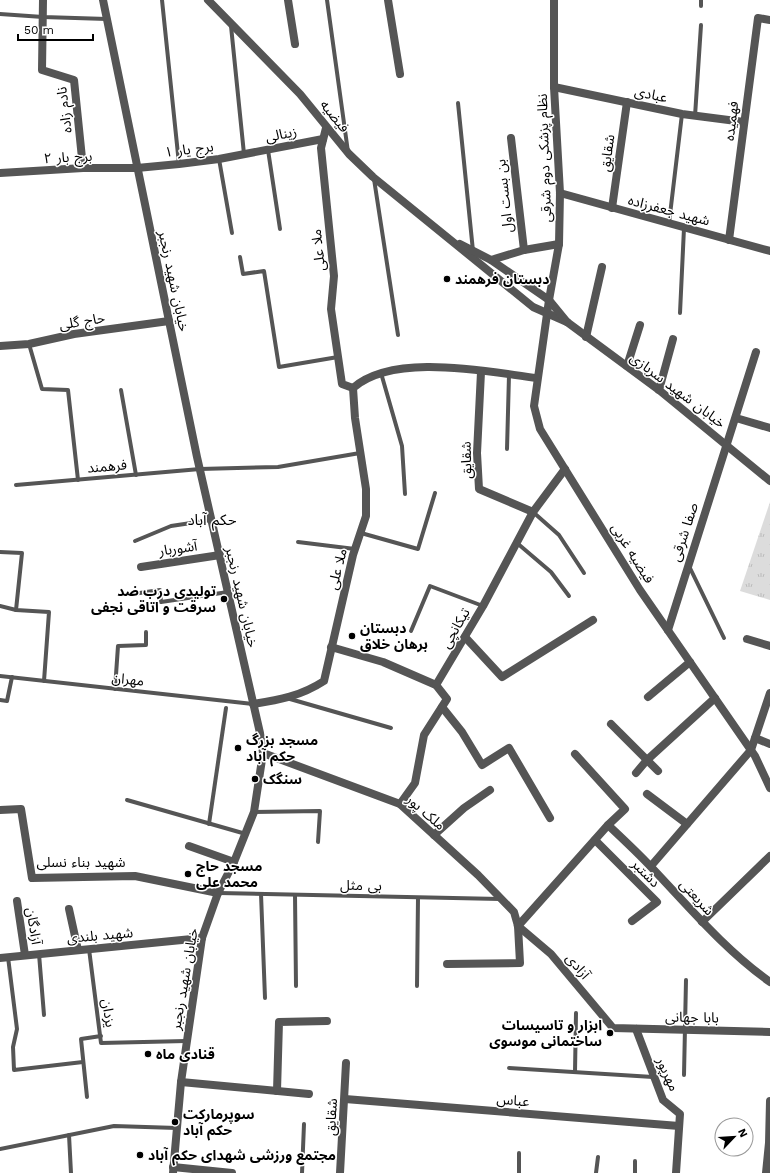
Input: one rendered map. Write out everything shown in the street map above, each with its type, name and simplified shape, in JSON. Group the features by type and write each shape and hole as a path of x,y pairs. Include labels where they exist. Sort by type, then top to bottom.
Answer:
{"street":[{"name":"نادم زاده","path":"43,0 42,70 74,80 83,168"},
{"name":"خیابان شهید رنجبر","path":"103,0 200,469 263,753 254,812 234,862 218,893 202,938 186,1040 173,1170"},
{"name":"فیضیه","path":"208,0 300,94 326,128 349,154 374,177 450,239 473,260 533,307 567,322"},
{"path":"288,0 295,44"},
{"path":"388,0 400,74"},
{"name":"نظام پزشکی دوم شرقی","path":"547,313 559,244 560,193 554,87 554,0"},
{"name":"فهمیده","path":"728,240 758,18 770,20"},
{"name":"عبادی","path":"554,87 682,114 744,122"},
{"name":"شقایق","path":"612,208 627,102"},
{"name":"ملا علی","path":"253,704 289,698 309,691 324,681 355,549 366,516 366,489 360,453 353,388 342,384 332,309 334,276 321,148 326,128"},
{"name":"بن بست اول","path":"511,138 524,250"},
{"name":"زینالی","path":"244,154 323,139"},
{"name":"برج یار ۱","path":"137,168 219,159 244,154"},
{"name":"برج بار ۲","path":"0,173 83,168 137,168"},
{"name":"شهید جعفرزاده","path":"560,193 770,251"},
{"name":"فیضیه","path":"450,239 491,260 549,300 567,322"},
{"path":"491,260 524,250 559,244"},
{"path":"586,337 602,267"},
{"name":"فیضیه غربی","path":"547,313 534,406 540,429 640,590 751,750 769,782 770,788"},
{"name":"حاج گلی","path":"0,346 29,344 74,334 169,321"},
{"name":"خیابان شهید سربازی","path":"567,322 659,390 726,443 770,481"},
{"path":"626,366 640,325"},
{"path":"659,390 673,339"},
{"name":"صفا شرقی","path":"668,630 756,352"},
{"path":"353,388 361,380 381,373 419,367 459,367 481,372 538,378"},
{"name":"شقایق","path":"481,372 477,453 480,489 533,512"},
{"path":"736,418 770,428"},
{"name":"تیکانچی","path":"436,685 483,606 533,512 565,469"},
{"name":"آشوربار","path":"141,567 220,555"},
{"path":"465,637 502,677 593,620"},
{"path":"747,638 770,646"},
{"path":"331,647 383,662 436,685 447,699 424,735 414,783 400,804"},
{"path":"648,697 690,662"},
{"path":"650,866 751,750 770,693"},
{"path":"636,773 647,760 715,698"},
{"path":"442,707 462,732 482,765 509,748 550,818"},
{"path":"612,724 658,771"},
{"path":"755,738 770,744"},
{"name":"ملک پور","path":"263,753 400,804 514,912 518,926"},
{"path":"447,964 520,963 518,926 608,825 625,809 575,754"},
{"path":"434,835 464,808 490,790"},
{"path":"647,794 687,824"},
{"name":"شهید بناء نسلی","path":"0,810 21,809 32,878 135,876 218,893"},
{"name":"شریعتی","path":"608,825 745,964 770,982"},
{"name":"دشتبر","path":"595,840 657,902 632,921"},
{"path":"189,846 234,862"},
{"path":"702,922 770,856"},
{"name":"آزادگان","path":"17,901 25,955"},
{"path":"69,909 78,950"},
{"name":"آزادی","path":"518,926 550,954 613,1028"},
{"name":"شهید بلندی","path":"4,957 202,938"},
{"path":"278,1091 279,1022 327,1021"},
{"name":"بابا جهانی","path":"613,1028 770,1032"},
{"name":"مهرپور","path":"636,1029 663,1100 680,1114 676,1173"},
{"name":"شقایق","path":"340,1173 346,1063"},
{"path":"181,1082 309,1094"},
{"name":"عباس","path":"345,1099 679,1126"},
{"path":"766,1173 769,1143 770,1101"},
{"path":"173,1170 232,1173"}],"lane":[{"path":"162,0 179,164"},
{"path":"327,0 349,154"},
{"path":"701,0 701,6"},
{"path":"0,14 107,19"},
{"path":"231,22 244,154"},
{"path":"695,116 701,25"},
{"path":"458,103 473,251"},
{"path":"669,223 682,114"},
{"path":"268,150 280,229"},
{"path":"219,159 232,233"},
{"path":"374,177 398,335"},
{"path":"680,313 684,228"},
{"path":"240,257 243,274 264,271 279,367 338,357"},
{"path":"29,344 42,389 68,390 78,480"},
{"path":"381,373 402,446 405,494"},
{"path":"508,449 509,375"},
{"path":"121,390 136,475"},
{"name":"فرهمند","path":"16,485 200,469 278,467 360,453"},
{"path":"361,533 418,549 435,493"},
{"path":"533,512 559,535 584,573"},
{"path":"135,541 171,526 212,520"},
{"path":"298,542 355,549"},
{"path":"517,542 552,572 569,596"},
{"path":"0,552 22,553 16,610"},
{"path":"688,563 724,638"},
{"path":"411,630 430,586 483,606"},
{"path":"126,595 160,590 161,602 228,592"},
{"path":"0,606 16,610 49,612 44,681"},
{"path":"115,689 118,646 146,645 146,632"},
{"name":"مهران","path":"0,676 253,704"},
{"path":"0,700 7,701 12,677"},
{"path":"289,698 391,728"},
{"path":"210,824 226,708"},
{"path":"127,800 246,834"},
{"path":"254,812 320,811 318,842"},
{"name":"بی مثل","path":"218,893 502,900"},
{"path":"261,894 265,998"},
{"path":"295,895 296,986"},
{"path":"417,986 418,898"},
{"name":"یزدان","path":"89,949 101,1043 186,1040"},
{"path":"39,954 44,1015"},
{"path":"4,957 17,1029 12,1047 14,1070 83,1062"},
{"path":"684,1075 686,980"},
{"path":"575,1072 576,1014"},
{"path":"87,1097 81,1039 101,1036"},
{"path":"509,1068 653,1077"},
{"path":"302,1173 304,1124"},
{"path":"0,1149 114,1126 177,1128"},
{"path":"69,1135 71,1173"},
{"path":"519,1153 519,1173"},
{"path":"596,1173 598,1157"},
{"path":"635,1161 635,1173"}],"green space":[{"path":"770,502 770,600 740,591"}],"place":[{"name":"دبستان فرهمند","path":"447,279"},
{"name":"تولیدی درب ضد سرقت و اتاقی نجفی","path":"224,599"},
{"name":"دبستان برهان خلاق","path":"352,636"},
{"name":"مسجد بزرگ حکم آباد","path":"238,748"},
{"name":"سنگک","path":"255,779"},
{"name":"مسجد حاج محمد علی","path":"188,874"},
{"name":"ابزار و تاسیسات ساختمانی موسوی","path":"610,1033"},
{"name":"قنادی ماه","path":"148,1054"},
{"name":"سوپرمارکت حکم آباد","path":"175,1122"},
{"name":"مجتمع ورزشی شهدای حکم آباد","path":"140,1155"}],"district":[{"name":"حکم آباد","path":"212,520"}]}
